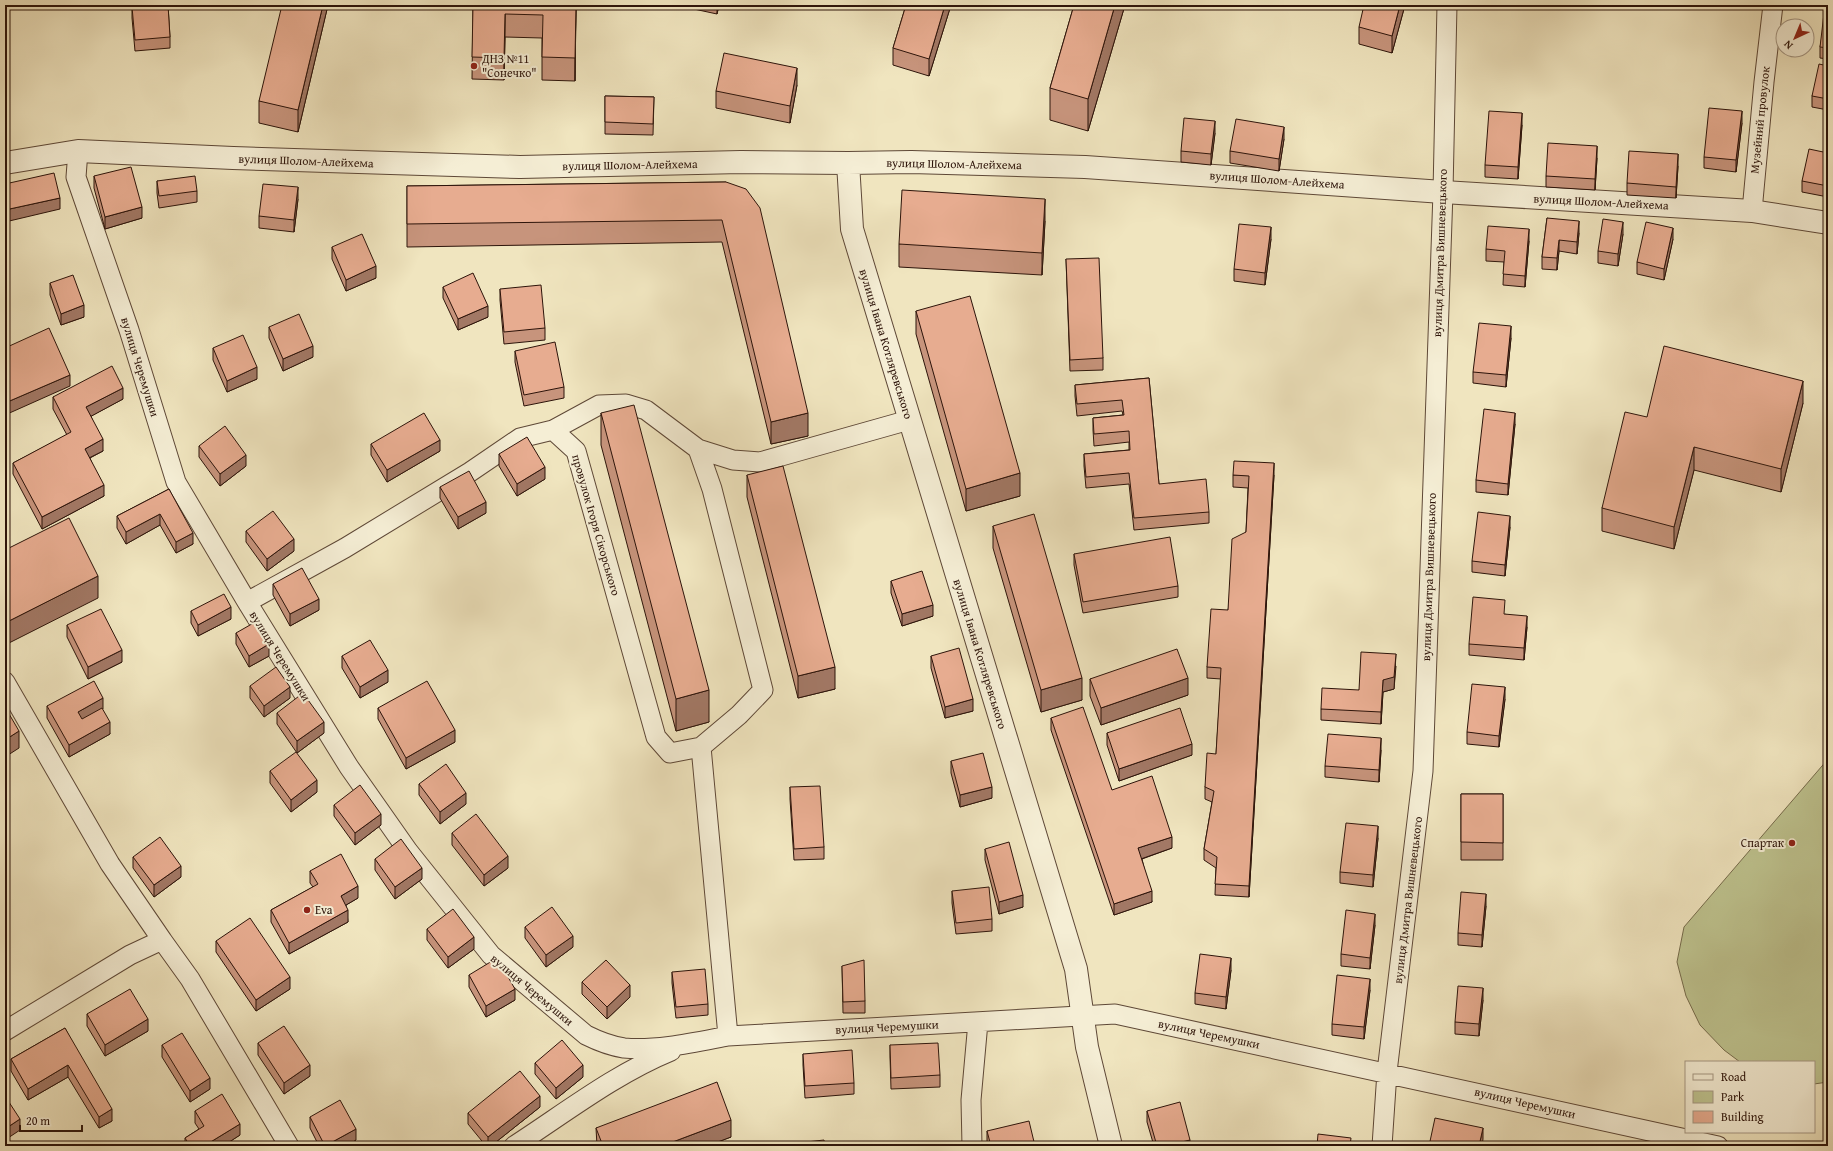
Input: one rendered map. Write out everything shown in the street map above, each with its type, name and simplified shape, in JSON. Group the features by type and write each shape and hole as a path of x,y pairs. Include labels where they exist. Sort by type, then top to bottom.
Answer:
{"street":[{"name":"вулиця Дмитра Вишневецького","path":"1382,1146 1387,1072 1423,771 1443,192 1447,5"},
{"name":"Музейний провулок","path":"1752,211 1760,113 1773,5"},
{"name":"вулиця Шолом-Алейхема","path":"5,164 78,151 234,158 520,167 741,162 911,162 1085,167 1443,192 1752,211 1828,223"},
{"name":"вулиця Черемушки","path":"78,151 76,177 129,330 176,482 246,602 349,767 408,851 491,955 586,1035 600,1042 624,1048 645,1048 691,1043 728,1036 1115,1014 1387,1072 1718,1146"},
{"name":"вулиця Івана Котляревського","path":"848,163 852,229 1076,969 1087,1047 1111,1146"},
{"path":"246,602 345,548 470,472 520,438 552,430 599,405 626,404 646,410 698,448 734,460 760,462 909,420"},
{"name":"провулок Ігоря Сікорського","path":"552,430 576,451 656,737 670,753 702,747"},
{"path":"698,448 712,489 763,690 739,715 702,747 728,1036"},
{"path":"5,682 110,864 190,979 289,1146"},
{"path":"5,1031 130,955 162,940"},
{"path":"972,1146 971,1100 978,1022"},
{"name":"вулиця Черемушки","path":"514,1146 630,1071 653,1058 691,1043"}],"green space":[{"name":"Спартак","path":"1828,759 1828,1082 1815,1084 1815,1061 1739,1061 1724,1050 1700,1025 1686,996 1677,962 1684,927"}],"building":[{"path":"168,5 170,37 135,40 132,7"},
{"path":"282,5 323,5 298,110 259,101"},
{"path":"473,5 576,5 575,58 542,57 543,15 505,14 504,58 472,57"},
{"path":"906,5 945,5 929,59 893,48"},
{"path":"1074,5 1115,5 1088,99 1050,88"},
{"path":"1364,5 1400,5 1392,36 1359,27"},
{"path":"1825,5 1828,5 1828,48 1820,47"},
{"path":"724,53 797,68 790,106 716,91"},
{"path":"1819,64 1828,66 1828,99 1812,96"},
{"path":"605,96 654,97 653,124 605,122"},
{"path":"1709,108 1742,111 1736,160 1704,157"},
{"path":"1489,111 1522,113 1518,167 1485,165"},
{"path":"1184,118 1215,121 1211,154 1181,151"},
{"path":"1236,119 1284,127 1279,159 1230,151"},
{"path":"1548,143 1597,146 1595,179 1546,176"},
{"path":"1809,149 1828,153 1828,186 1802,181"},
{"path":"1629,151 1678,154 1676,187 1627,183"},
{"path":"131,167 142,207 105,217 94,176"},
{"path":"54,173 60,198 5,210 5,184"},
{"path":"195,176 197,191 159,196 157,181"},
{"path":"726,182 746,189 760,208 808,413 771,422 722,220 407,224 407,186"},
{"path":"263,184 298,187 294,220 259,216"},
{"path":"902,190 1045,199 1042,253 899,244"},
{"path":"1547,218 1579,221 1577,242 1559,240 1557,258 1542,257"},
{"path":"1603,219 1623,222 1618,254 1598,251"},
{"path":"1646,222 1673,228 1664,269 1637,262"},
{"path":"1239,224 1271,227 1265,273 1234,269"},
{"path":"1488,226 1529,229 1525,276 1503,274 1505,251 1486,249"},
{"path":"362,234 376,266 346,280 332,247"},
{"path":"1099,258 1103,358 1070,360 1066,259"},
{"path":"473,273 488,306 458,319 443,287"},
{"path":"73,275 84,305 61,314 50,283"},
{"path":"541,285 545,328 504,332 500,289"},
{"path":"970,296 1020,473 966,489 916,311"},
{"path":"299,314 313,346 283,359 269,327"},
{"path":"1479,323 1511,326 1506,375 1473,372"},
{"path":"49,328 70,375 5,403 5,348"},
{"path":"243,335 257,367 227,381 213,348"},
{"path":"555,342 564,387 524,395 515,351"},
{"path":"1664,346 1803,381 1781,469 1694,447 1674,527 1602,508 1625,412 1647,417"},
{"path":"112,366 123,388 86,407 103,439 85,449 104,485 42,517 13,463 71,432 53,397"},
{"path":"1149,378 1159,484 1206,479 1209,512 1134,518 1129,473 1086,477 1084,454 1130,450 1129,431 1094,434 1093,418 1124,415 1122,400 1077,404 1075,385"},
{"path":"634,405 709,690 676,699 601,413"},
{"path":"1484,409 1515,413 1508,484 1476,480"},
{"path":"424,413 440,440 387,470 371,444"},
{"path":"225,426 246,455 220,474 199,446"},
{"path":"527,437 545,467 517,484 499,454"},
{"path":"1234,461 1274,463 1249,886 1215,884 1217,857 1204,849 1214,791 1205,787 1207,753 1216,754 1221,668 1207,667 1211,609 1228,610 1232,539 1246,532 1249,476 1233,475"},
{"path":"783,466 835,667 798,676 747,475"},
{"path":"469,471 486,502 458,517 440,487"},
{"path":"169,489 193,533 176,542 160,514 126,532 117,516"},
{"path":"273,511 294,539 267,559 246,531"},
{"path":"1478,512 1510,516 1505,565 1472,561"},
{"path":"1034,514 1082,678 1041,690 993,526"},
{"path":"69,518 98,576 5,623 5,550"},
{"path":"1170,537 1178,586 1083,602 1074,554"},
{"path":"302,568 319,599 290,614 273,584"},
{"path":"922,571 933,605 902,614 891,581"},
{"path":"224,594 231,607 198,625 191,611"},
{"path":"1473,597 1505,600 1504,614 1527,616 1524,648 1469,644"},
{"path":"101,609 122,650 88,667 67,625"},
{"path":"257,621 269,644 249,656 236,633"},
{"path":"370,640 388,670 360,687 342,656"},
{"path":"959,648 973,699 945,707 931,656"},
{"path":"1177,649 1188,678 1101,708 1090,679"},
{"path":"1361,652 1396,654 1394,677 1383,680 1381,712 1321,709 1322,688 1359,690"},
{"path":"276,667 290,687 264,706 250,686"},
{"path":"94,681 103,698 78,712 82,719 102,708 110,722 69,745 47,706"},
{"path":"427,681 455,730 406,758 378,708"},
{"path":"1472,684 1505,687 1499,736 1467,732"},
{"path":"303,693 324,722 297,741 277,713"},
{"path":"5,707 19,731 5,740"},
{"path":"1083,707 1112,790 1152,776 1172,837 1138,848 1152,891 1114,904 1051,718"},
{"path":"1180,708 1192,744 1119,769 1107,733"},
{"path":"1328,734 1381,738 1379,770 1325,766"},
{"path":"296,752 317,780 291,800 270,771"},
{"path":"983,753 992,787 960,795 951,761"},
{"path":"446,764 466,793 440,812 419,784"},
{"path":"360,785 381,814 355,833 334,805"},
{"path":"820,786 824,847 794,849 790,787"},
{"path":"1461,794 1503,794 1503,843 1461,842"},
{"path":"476,814 508,856 484,875 452,833"},
{"path":"1346,823 1378,826 1373,875 1340,872"},
{"path":"160,837 181,866 154,885 133,857"},
{"path":"401,839 422,868 395,887 375,859"},
{"path":"1009,842 1023,895 999,902 985,849"},
{"path":"341,854 358,886 341,896 348,910 289,943 271,910 318,884 310,871"},
{"path":"989,887 992,919 956,923 952,891"},
{"path":"1461,892 1486,894 1482,935 1458,933"},
{"path":"552,907 573,936 546,955 525,927"},
{"path":"453,909 474,937 448,957 427,929"},
{"path":"1346,910 1375,914 1370,958 1341,954"},
{"path":"250,918 290,977 256,1000 216,941"},
{"path":"1200,954 1231,958 1226,997 1195,993"},
{"path":"497,958 515,989 486,1006 469,975"},
{"path":"606,960 630,985 607,1007 582,982"},
{"path":"864,960 865,1001 843,1002 842,966"},
{"path":"705,969 708,1004 676,1007 672,972"},
{"path":"1337,975 1370,979 1364,1027 1332,1024"},
{"path":"1458,986 1483,988 1479,1024 1455,1022"},
{"path":"130,989 148,1019 105,1045 87,1014"},
{"path":"284,1026 310,1065 284,1083 258,1043"},
{"path":"65,1028 112,1109 99,1117 68,1065 28,1089 11,1059"},
{"path":"182,1033 210,1078 190,1091 162,1045"},
{"path":"562,1040 583,1065 556,1088 535,1063"},
{"path":"938,1043 940,1075 891,1078 890,1045"},
{"path":"852,1050 854,1083 805,1086 803,1054"},
{"path":"520,1071 540,1096 488,1137 468,1113"},
{"path":"717,1082 731,1120 662,1146 603,1146 596,1128"},
{"path":"222,1094 240,1124 204,1146 190,1146 185,1138 204,1126 195,1111"},
{"path":"5,1096 20,1119 5,1129"},
{"path":"340,1100 356,1129 325,1146 310,1117"},
{"path":"1180,1102 1190,1140 1165,1146 1157,1146 1147,1111"},
{"path":"1435,1118 1483,1128 1479,1146 1429,1146"},
{"path":"1029,1121 1035,1146 991,1146 987,1131"},
{"path":"1318,1134 1351,1138 1350,1146 1317,1146"},
{"path":"824,1140 825,1146 789,1146 789,1144"}],"place":[{"name":"ДНЗ №11 \"Сонечко\"","path":"474,66"},
{"name":"Спартак","path":"1792,843"},
{"name":"Eva","path":"307,910"}]}
